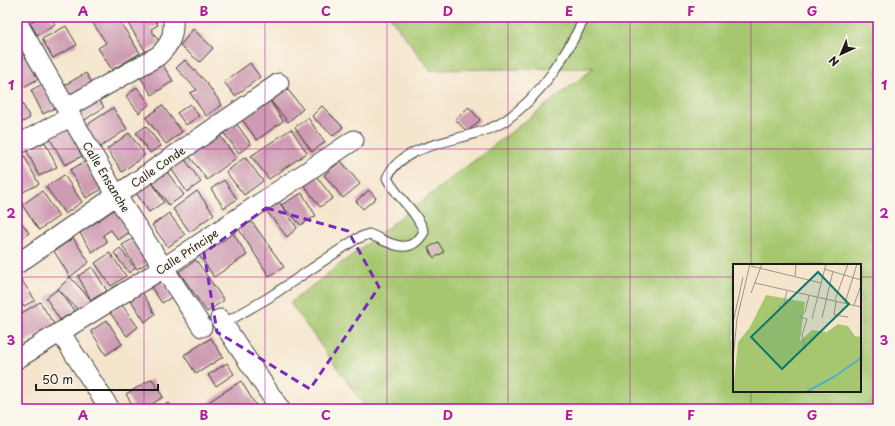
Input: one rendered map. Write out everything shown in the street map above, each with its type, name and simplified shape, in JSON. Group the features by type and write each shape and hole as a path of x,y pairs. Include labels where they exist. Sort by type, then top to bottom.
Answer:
{"street":[{"path":"17,145 158,56 169,46 174,24 173,17"},
{"name":"Calle Ensanche","path":"20,34 116,195 165,267 202,327"},
{"name":"Calle Conde","path":"17,264 279,83"},
{"name":"Calle Príncipe","path":"17,359 165,267 354,140"},
{"path":"222,321 280,409"},
{"path":"60,332 110,409"}],"lane":[{"path":"202,327 222,321 268,298 356,239 369,234 399,247 408,246 420,239 424,232 420,221 392,187 387,178 390,172 410,155 426,146 483,131 505,121 520,110 532,99 570,46 585,17"}],"highlighted area":[{"path":"266,208 348,231 379,287 310,389 217,332 204,253"}],"green space":[{"path":"390,17 878,17 878,409 367,409 290,303 594,68 430,70"}],"building":[{"path":"39,17 51,17 55,24 37,35 30,23"},
{"path":"89,17 117,17 140,53 112,70 98,48 106,43"},
{"path":"142,17 153,17 158,25 151,29 160,43 146,52 129,25"},
{"path":"66,26 77,45 53,58 42,39"},
{"path":"193,29 213,48 200,62 180,46"},
{"path":"23,47 40,78 20,89 17,83 17,50"},
{"path":"159,59 173,81 152,95 138,74"},
{"path":"185,60 206,82 222,105 206,116 190,93 197,90 176,68"},
{"path":"250,63 260,77 235,96 224,82"},
{"path":"86,73 94,87 68,100 61,87"},
{"path":"45,83 57,107 43,114 31,90"},
{"path":"285,86 303,109 288,122 269,99 283,121 257,140 241,118"},
{"path":"137,87 150,104 139,113 126,96"},
{"path":"97,97 104,107 82,122 75,111"},
{"path":"21,101 30,118 17,125 17,103"},
{"path":"190,104 199,116 186,125 177,113"},
{"path":"162,105 182,132 166,144 146,118"},
{"path":"322,106 343,127 333,136 312,116"},
{"path":"469,107 480,120 467,132 455,119"},
{"path":"113,108 127,129 96,150 82,128"},
{"path":"308,118 325,142 312,152 295,127"},
{"path":"236,123 251,144 239,153 223,132"},
{"path":"70,125 86,154 65,165 49,137"},
{"path":"146,126 161,146 150,153 136,133"},
{"path":"291,129 307,153 269,179 251,156"},
{"path":"129,133 145,155 122,172 107,149"},
{"path":"218,133 236,158 207,180 188,154"},
{"path":"45,142 57,167 39,176 27,151"},
{"path":"22,152 39,184 23,192 17,182 17,155"},
{"path":"245,157 263,181 244,195 226,172"},
{"path":"184,158 201,182 187,192 170,167"},
{"path":"89,159 106,187 86,198 70,170"},
{"path":"341,161 360,184 343,198 324,175"},
{"path":"165,169 184,195 169,205 152,182 164,202 149,212 134,190"},
{"path":"64,175 82,202 65,214 46,187"},
{"path":"316,176 333,198 320,207 304,185"},
{"path":"224,180 237,199 224,208 211,189"},
{"path":"369,190 376,198 363,209 356,201"},
{"path":"42,191 59,216 39,230 22,205"},
{"path":"197,191 214,214 190,232 173,209"},
{"path":"302,193 316,216 301,225 281,205"},
{"path":"277,199 297,228 287,237 265,209"},
{"path":"115,209 130,232 118,240 111,230 103,235 107,242 92,252 80,233"},
{"path":"169,213 185,235 168,247 152,225"},
{"path":"17,216 29,233 17,241"},
{"path":"252,222 284,267 269,276 238,228"},
{"path":"233,233 247,255 214,277 199,255"},
{"path":"138,236 152,260 137,269 122,245"},
{"path":"73,238 89,262 70,277 54,251"},
{"path":"438,242 444,252 434,258 428,248"},
{"path":"120,248 135,268 129,273 114,253"},
{"path":"110,253 126,276 111,286 95,263"},
{"path":"196,260 224,300 207,312 179,272"},
{"path":"92,267 107,291 91,300 78,276"},
{"path":"17,273 35,300 24,306 17,296"},
{"path":"70,277 91,300 79,311 58,289"},
{"path":"161,280 172,297 162,303 151,287"},
{"path":"58,289 75,311 60,320 46,298"},
{"path":"142,292 155,314 145,322 130,299"},
{"path":"40,302 54,324 17,348 17,316"},
{"path":"122,305 138,327 127,336 110,313"},
{"path":"107,320 122,344 106,355 91,331"},
{"path":"211,338 223,357 196,374 184,355"},
{"path":"227,363 234,374 216,386 208,375"},
{"path":"152,379 163,397 144,409 135,409 126,394"},
{"path":"241,381 258,409 210,409 207,403"},
{"path":"168,403 172,409 159,409"}]}
